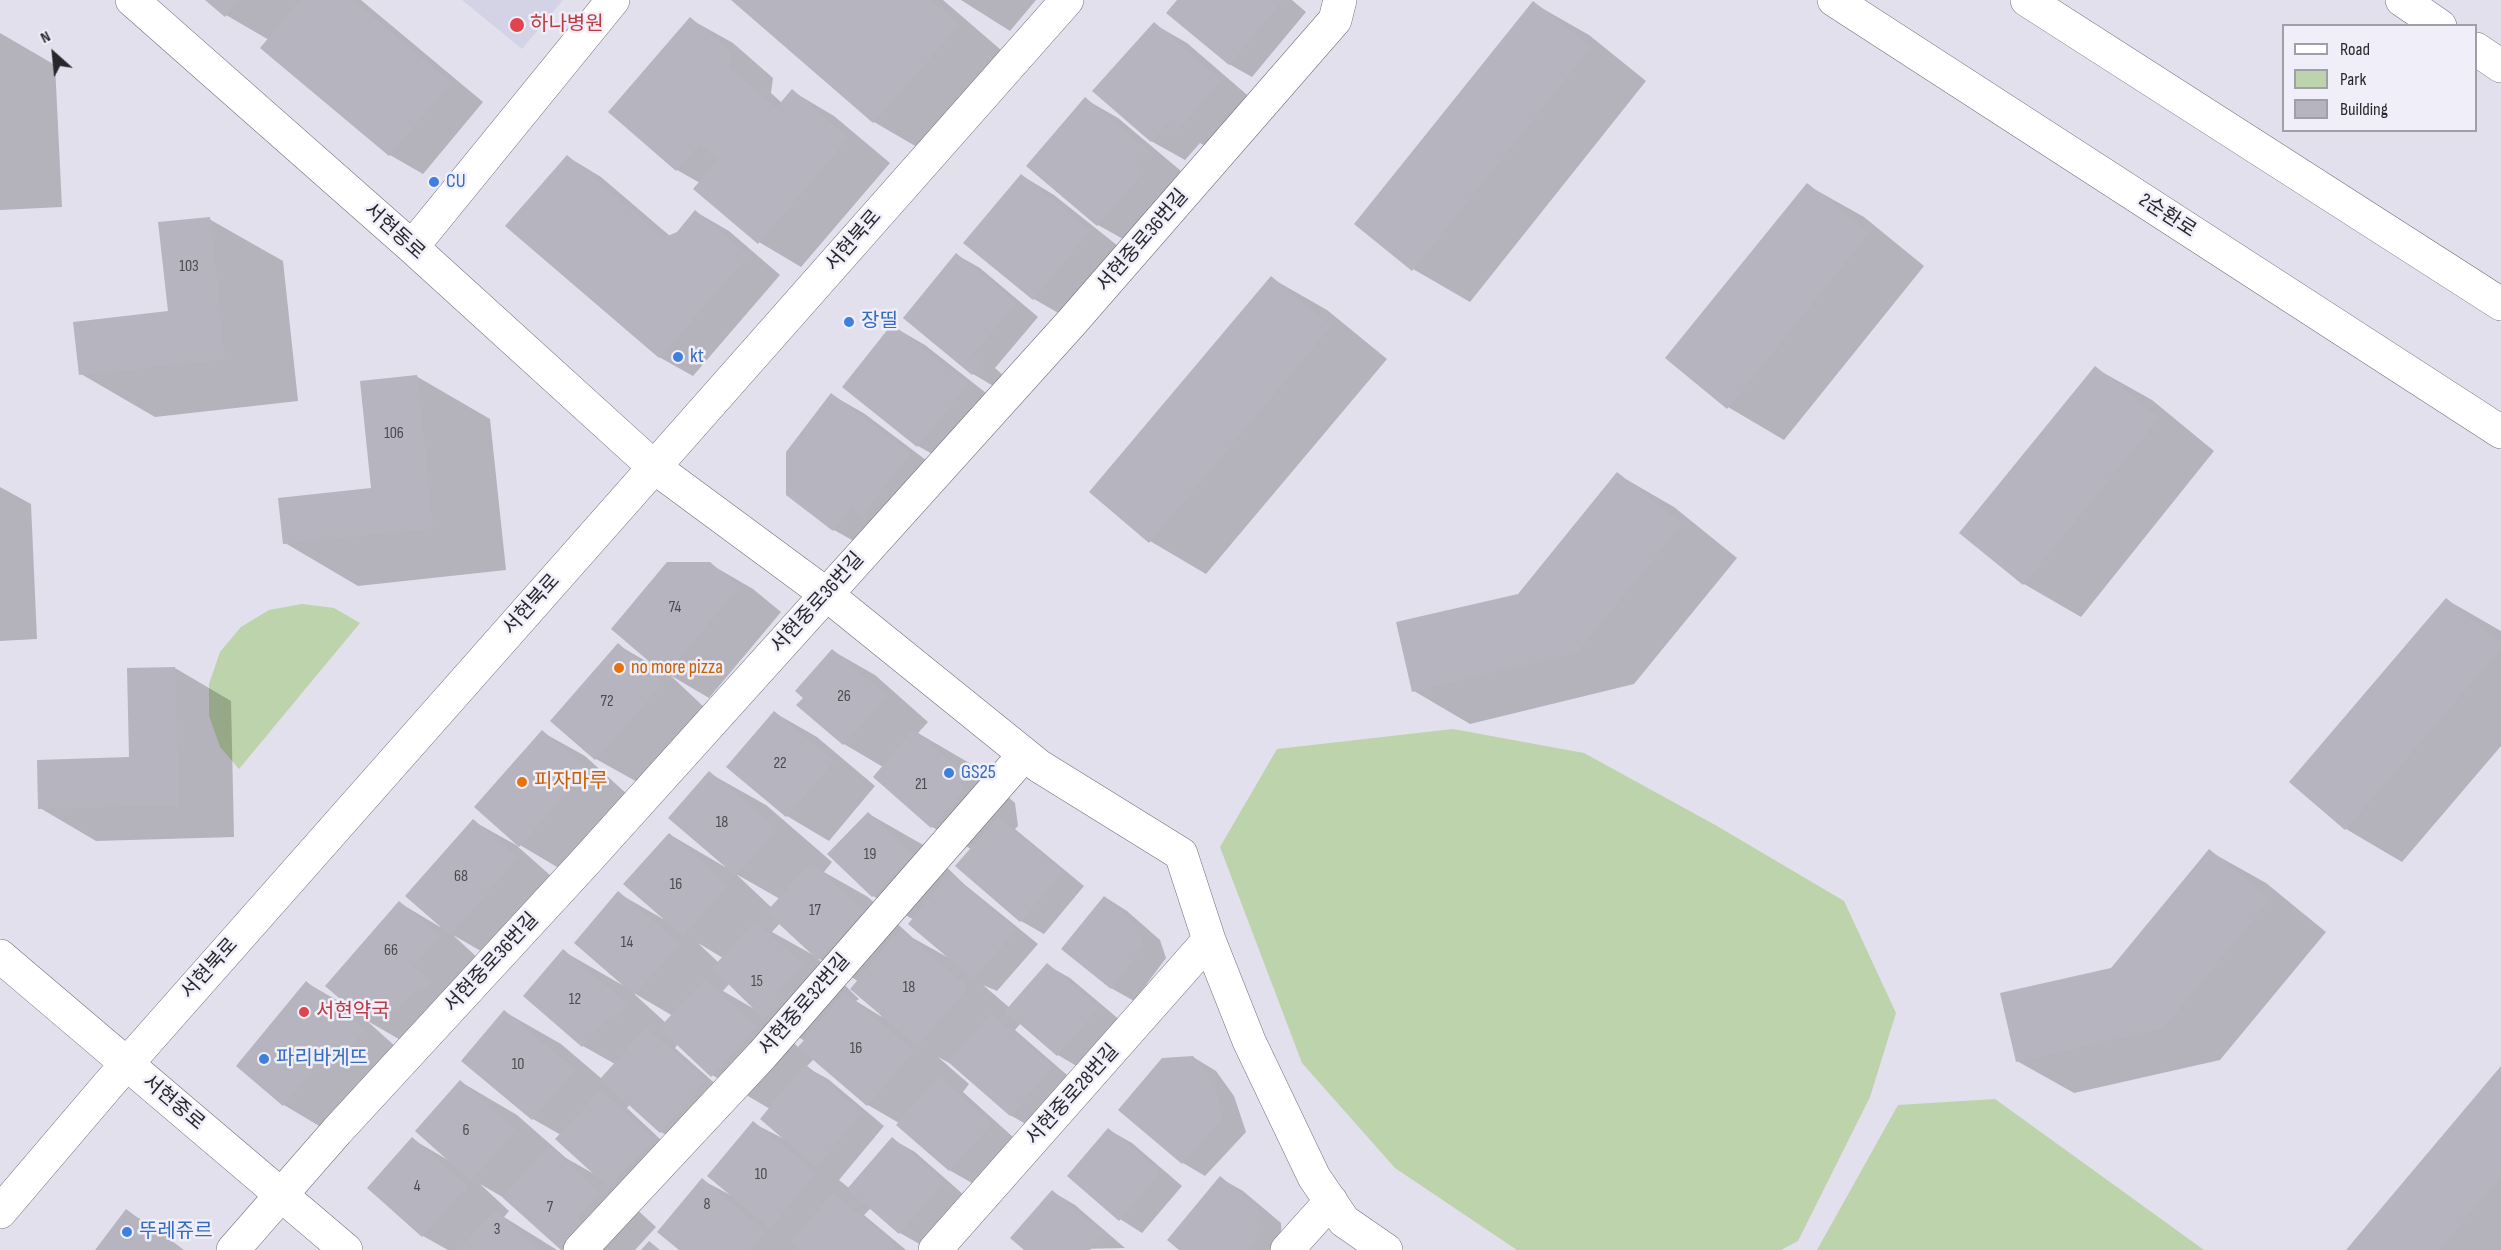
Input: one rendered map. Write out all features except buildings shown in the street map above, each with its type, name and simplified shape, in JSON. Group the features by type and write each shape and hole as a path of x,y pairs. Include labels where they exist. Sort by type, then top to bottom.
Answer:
{"street":[{"name":"서현동로","path":"132,0 412,247 654,467 826,594 1024,755 1181,854 1209,940 1250,1041 1314,1177 1344,1221 1386,1250"},
{"path":"412,247 612,0"},
{"name":"서현북로","path":"0,1212 126,1064 1067,0"},
{"name":"서현중로36번길","path":"233,1250 1072,322 1335,20 1340,0"},
{"name":"2순환로","path":"1834,0 2501,432"},
{"path":"2026,0 2501,304"},
{"path":"2402,0 2437,24"},
{"path":"2477,50 2501,66"},
{"name":"서현중로32번길","path":"580,1250 762,1054 1024,755"},
{"name":"서현중로28번길","path":"935,1250 1209,940"},
{"name":"서현중로","path":"0,956 346,1250"},
{"path":"1287,1250 1331,1201"}],"shaded area":[{"name":"하나병원","path":"462,0 563,0 522,49"}],"green space":[{"path":"302,604 334,608 360,623 239,769 220,747 209,716 209,684 220,652 241,627 269,610"},
{"path":"1453,729 1584,753 1717,826 1844,901 1896,1013 1870,1097 1798,1241 1781,1250 1517,1250 1395,1168 1302,1063 1220,847 1277,749"},
{"path":"1995,1099 2204,1250 1817,1250 1898,1105"}],"place":[{"name":"하나병원","path":"517,25"},
{"name":"CU","path":"434,182"},
{"name":"장띨","path":"849,322"},
{"name":"kt","path":"678,357"},
{"name":"no more pizza","path":"619,668"},
{"name":"GS25","path":"949,773"},
{"name":"피자마루","path":"522,782"},
{"name":"서현약국","path":"304,1012"},
{"name":"파리바게뜨","path":"264,1059"},
{"name":"뚜레쥬르","path":"127,1232"}]}
